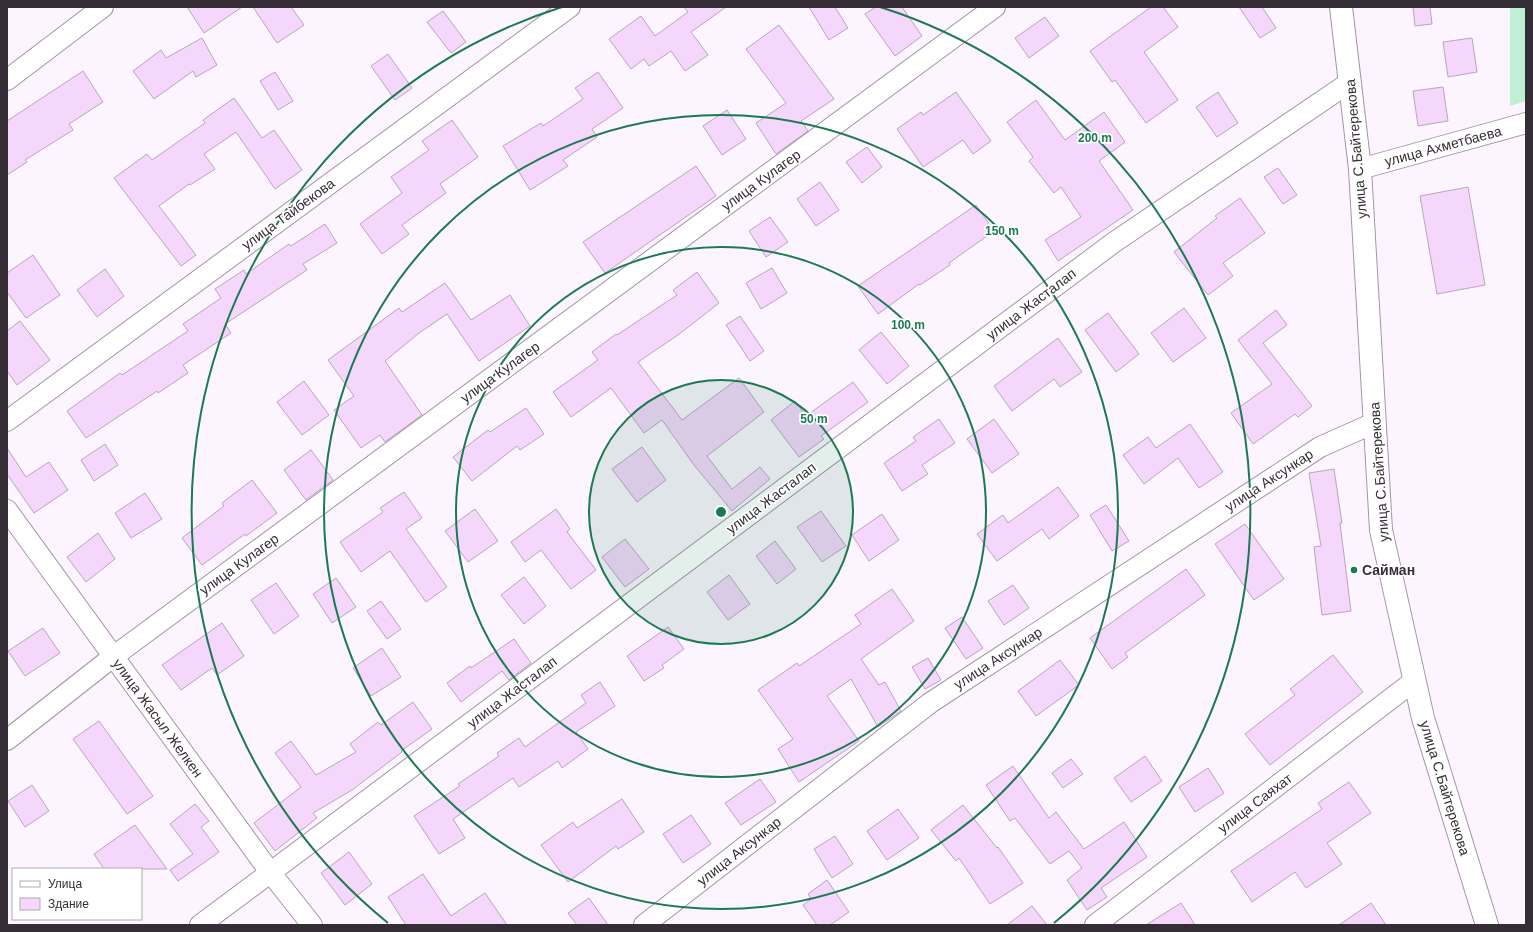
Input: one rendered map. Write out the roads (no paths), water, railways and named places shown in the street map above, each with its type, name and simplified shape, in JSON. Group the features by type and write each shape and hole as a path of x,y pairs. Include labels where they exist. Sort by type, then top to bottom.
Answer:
{"main road":[{"name":"улица С.Байтерекова","path":"1341,7 1360,169 1381,530 1422,718 1487,925"}],"street":[{"path":"7,80 103,7"},
{"name":"улица Тайбекова","path":"7,421 570,7"},
{"name":"улица Кулагер","path":"7,740 114,656 995,7"},
{"name":"улица Жасталап","path":"200,925 1113,243 1350,82"},
{"name":"улица Ахметбаева","path":"1360,169 1526,123"},
{"name":"улица Аксункар","path":"644,925 930,703 1320,447 1374,423"},
{"name":"улица Жасыл Желкен","path":"7,510 270,872 312,925"},
{"name":"улица Саяхат","path":"1095,925 1414,681"}],"place":[{"name":"Сайман","path":"1354,570"}]}
